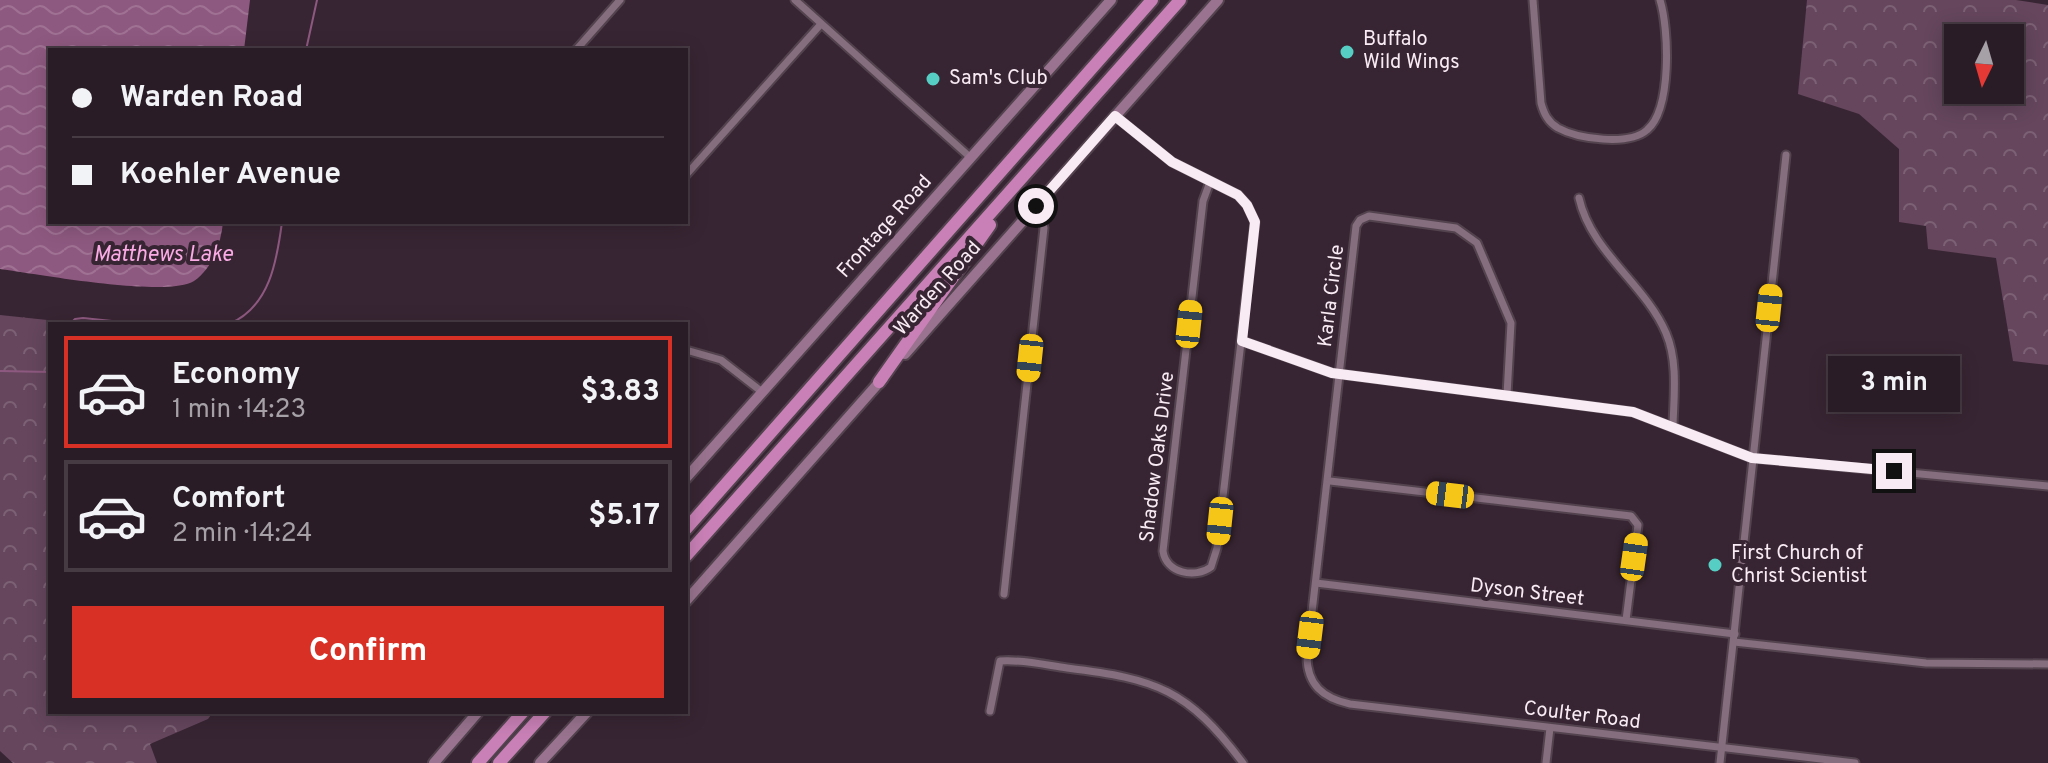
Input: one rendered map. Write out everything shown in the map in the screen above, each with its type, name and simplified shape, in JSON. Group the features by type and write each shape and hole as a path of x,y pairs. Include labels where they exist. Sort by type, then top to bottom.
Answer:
{"highway":[{"path":"688,527 1152,0"},
{"path":"688,554 1180,0"},
{"path":"879,382 1033,166"},
{"path":"478,763 521,714"},
{"path":"499,763 543,714"}],"main road":[{"name":"Frontage Road","path":"688,476 1111,0"},
{"name":"Warden Road","path":"688,599 1218,0"},
{"path":"434,763 476,714"},
{"path":"540,763 585,714"}],"street":[{"path":"578,48 620,0"},
{"path":"795,0 971,158"},
{"path":"1533,0 1541,103 1545,115 1554,125 1572,133 1629,139 1646,132 1658,114 1667,48 1660,0"},
{"path":"688,173 821,24"},
{"name":"Shadow Oaks Drive","path":"1115,116 1172,162 1210,182 1243,200 1255,222 1214,562 1201,573 1173,570 1164,560 1163,551 1203,201 1210,182"},
{"path":"1720,763 1786,155"},
{"path":"1579,198 1592,231 1666,333 1673,361 1673,425"},
{"path":"1004,594 1044,228 1036,206"},
{"name":"Karla Circle","path":"1313,682 1307,656 1330,481 1356,226 1360,220 1369,216 1456,228 1477,243 1511,323 1507,395"},
{"path":"1242,341 1339,373 1611,407 1673,425 1752,458 2048,486"},
{"path":"688,351 721,360 762,392"},
{"path":"1330,481 1631,516 1638,525 1626,620"},
{"name":"Dyson Street","path":"1316,583 1626,620 1926,663 2048,664"},
{"path":"990,711 996,667 1000,661 1123,675 1156,684 1187,702 1213,725 1243,763"},
{"name":"Coulter Road","path":"1313,682 1325,695 1350,704 1722,750 1855,763"},
{"path":"1546,763 1550,728"}],"green space":[{"path":"1807,0 2016,0 2048,5 2048,365 2013,361 1996,258 1928,249 1926,226 1899,222 1899,149 1859,114 1798,94"},
{"path":"0,315 66,322 48,322 48,714 212,714 208,719 150,744 157,763 13,763 0,751"}],"water":[{"name":"Matthews Lake","path":"0,0 250,0 244,48 48,48 48,224 223,224 215,254 201,276 180,286 158,287 0,269"}],"waterway":[{"path":"306,48 317,0"},
{"path":"232,322 254,306 269,281 282,224"},
{"path":"72,322 83,318 122,322"},
{"path":"0,371 48,372"}],"place":[{"name":"Buffalo Wild Wings","path":"1347,52"},
{"name":"Sam's Club","path":"933,79"},
{"name":"First Church of Christ Scientist","path":"1715,565"}],"route":[{"path":"1036,206 1115,116 1172,162 1238,195 1252,213 1255,222 1242,341 1332,373 1633,412 1752,458 1894,471"}]}
